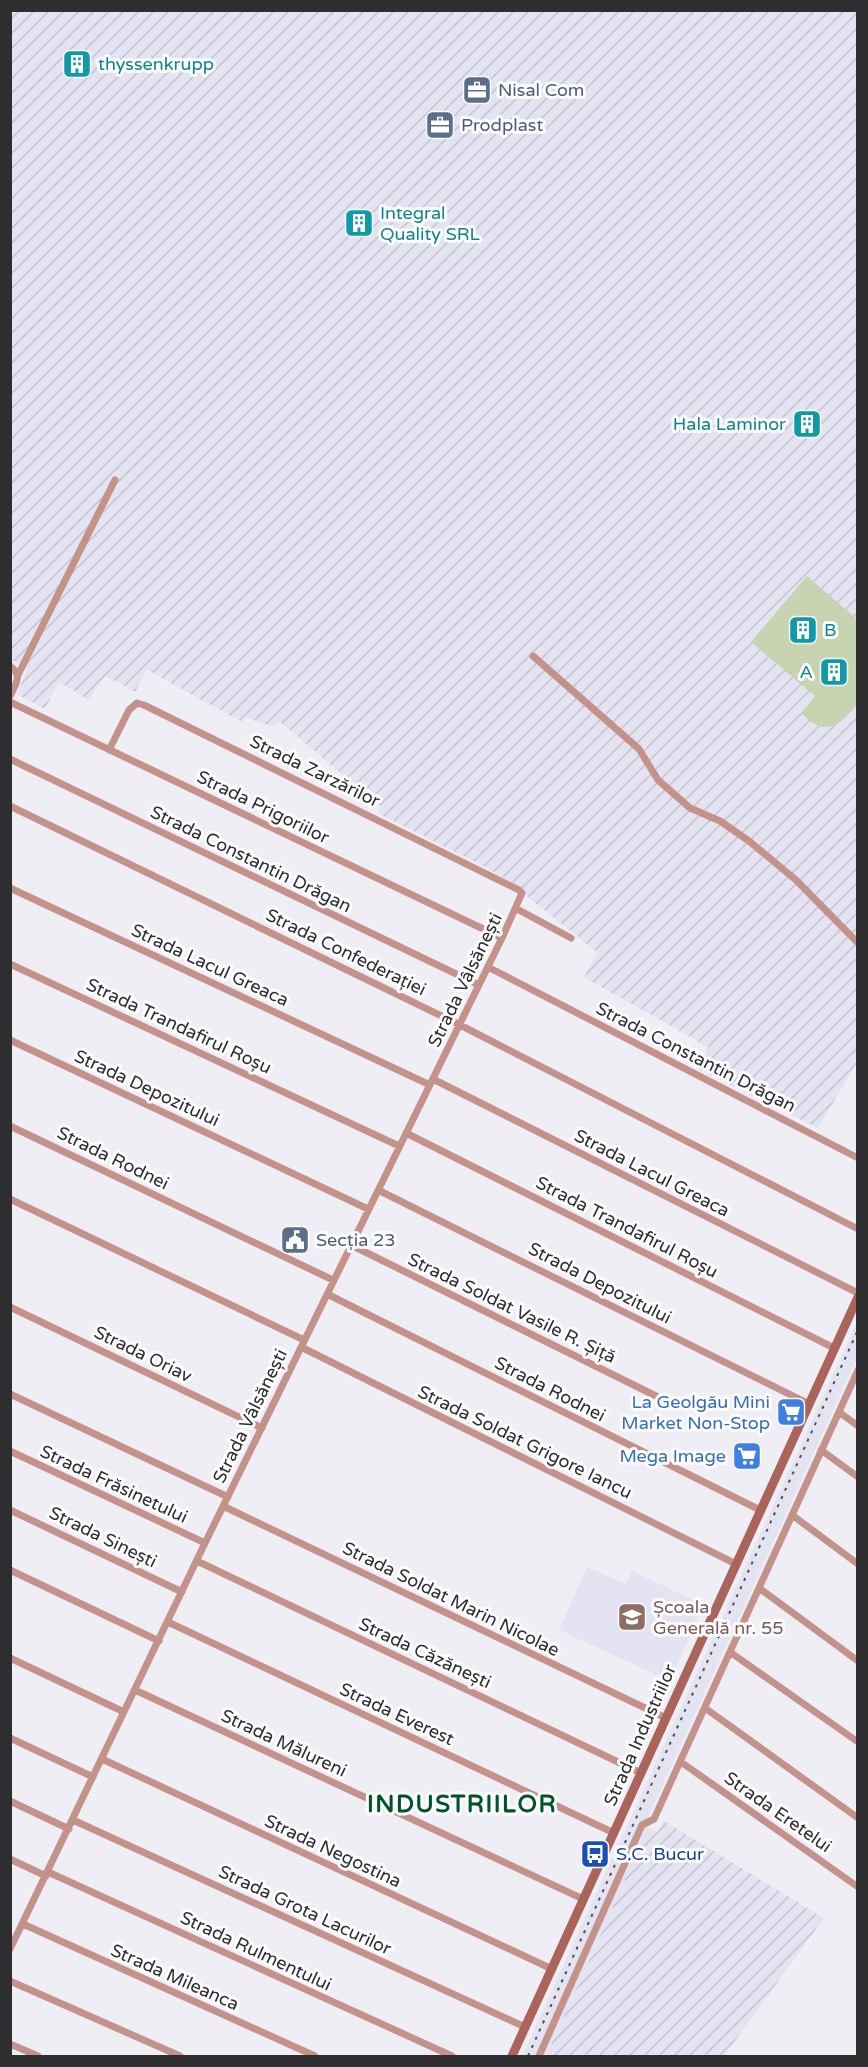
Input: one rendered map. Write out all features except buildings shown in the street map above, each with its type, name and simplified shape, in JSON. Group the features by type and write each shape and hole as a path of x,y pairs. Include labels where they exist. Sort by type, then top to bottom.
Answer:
{"main road":[{"name":"Strada Industriilor","path":"512,2056 858,1295"}],"street":[{"path":"10,696 18,675 115,480"},
{"path":"533,656 639,749 658,780 690,808 720,821 749,841 796,880 858,943"},
{"path":"10,666 18,675"},
{"name":"Strada Prigoriilor","path":"10,702 502,938"},
{"name":"Strada Zarzărilor","path":"109,750 129,710 137,703 144,705 426,842 519,890 522,893 521,898"},
{"name":"Strada Constantin Drăgan","path":"10,759 479,985"},
{"name":"Strada Confederației","path":"10,806 460,1025 858,1229"},
{"name":"Strada Lacul Greaca","path":"10,888 431,1082 858,1295"},
{"name":"Strada Vâlsănești","path":"10,1949 205,1543 521,898"},
{"path":"517,909 571,938"},
{"name":"Strada Trandafirul Roșu","path":"10,964 399,1146"},
{"name":"Strada Constantin Drăgan","path":"488,967 858,1158"},
{"name":"Strada Depozitului","path":"10,1040 368,1209"},
{"name":"Strada Rodnei","path":"10,1126 333,1280"},
{"name":"Strada Trandafirul Roșu","path":"406,1133 834,1348"},
{"name":"Strada Depozitului","path":"378,1190 808,1404"},
{"name":"Strada Soldat Grigore Iancu","path":"10,1199 303,1343 736,1564"},
{"name":"Strada Soldat Vasile R. Șiță","path":"351,1245 660,1398"},
{"name":"Strada Rodnei","path":"327,1294 760,1510"},
{"name":"Strada Oriav","path":"10,1307 261,1428"},
{"path":"539,2056 642,1825 654,1819 681,1762 858,1370"},
{"path":"10,1394 228,1497"},
{"path":"839,1412 858,1426"},
{"path":"821,1450 858,1477"},
{"name":"Strada Frăsinetului","path":"10,1451 205,1543"},
{"name":"Strada Soldat Marin Nicolae","path":"223,1506 666,1718"},
{"name":"Strada Sinești","path":"10,1509 182,1592"},
{"path":"792,1515 858,1564"},
{"name":"Strada Căzănești","path":"197,1561 641,1773"},
{"path":"10,1570 159,1641"},
{"path":"759,1588 858,1661"},
{"name":"Strada Everest","path":"168,1622 614,1833"},
{"path":"730,1652 858,1742"},
{"path":"10,1658 124,1712"},
{"name":"Strada Mălureni","path":"135,1690 584,1899"},
{"path":"705,1708 858,1818"},
{"path":"10,1738 93,1777"},
{"name":"Strada Negostina","path":"102,1759 552,1969"},
{"name":"Strada Eretelui","path":"681,1762 858,1887"},
{"path":"10,1801 69,1828"},
{"name":"Strada Grota Lacurilor","path":"73,1820 525,2027"},
{"name":"Strada Rulmentului","path":"10,1859 452,2056"},
{"name":"Strada Mileanca","path":"23,1924 315,2056"},
{"path":"10,1981 180,2056"},
{"path":"10,2044 38,2056"}],"shaded area":[{"path":"10,11 857,11 858,1061 818,1128 698,1069 708,1047 584,977 598,953 528,897 522,888 377,813 381,807 279,721 273,727 245,717 242,722 147,670 135,692 105,676 89,700 59,682 45,709 17,694 28,668 10,659"},
{"path":"857,1322 857,1358 647,1820 648,1828 546,2056 522,2056"},
{"name":"Școala Generală nr. 55","path":"587,1567 626,1584 632,1571 704,1605 670,1681 559,1630"},
{"path":"664,1821 824,1918 724,2056 546,2056 648,1828 657,1832"}],"green space":[{"path":"807,576 857,619 857,705 840,722 829,727 817,725 801,713 815,696 751,642"}],"railway":[{"path":"528,2056 858,1330"}],"place":[{"name":"thyssenkrupp","path":"77,64"},
{"name":"Nisal Com","path":"477,90"},
{"name":"Prodplast","path":"440,125"},
{"name":"Integral Quality SRL","path":"359,223"},
{"name":"Hala Laminor","path":"807,424"},
{"name":"B","path":"803,630"},
{"name":"A","path":"834,672"},
{"name":"Secția 23","path":"295,1240"},
{"name":"La Geolgău Mini Market Non-Stop","path":"791,1412"},
{"name":"Mega Image","path":"747,1456"},
{"name":"Școala Generală nr. 55","path":"632,1617"},
{"name":"S.C. Bucur","path":"595,1854"}],"district":[{"name":"INDUSTRIILOR","path":"462,1804"}]}
